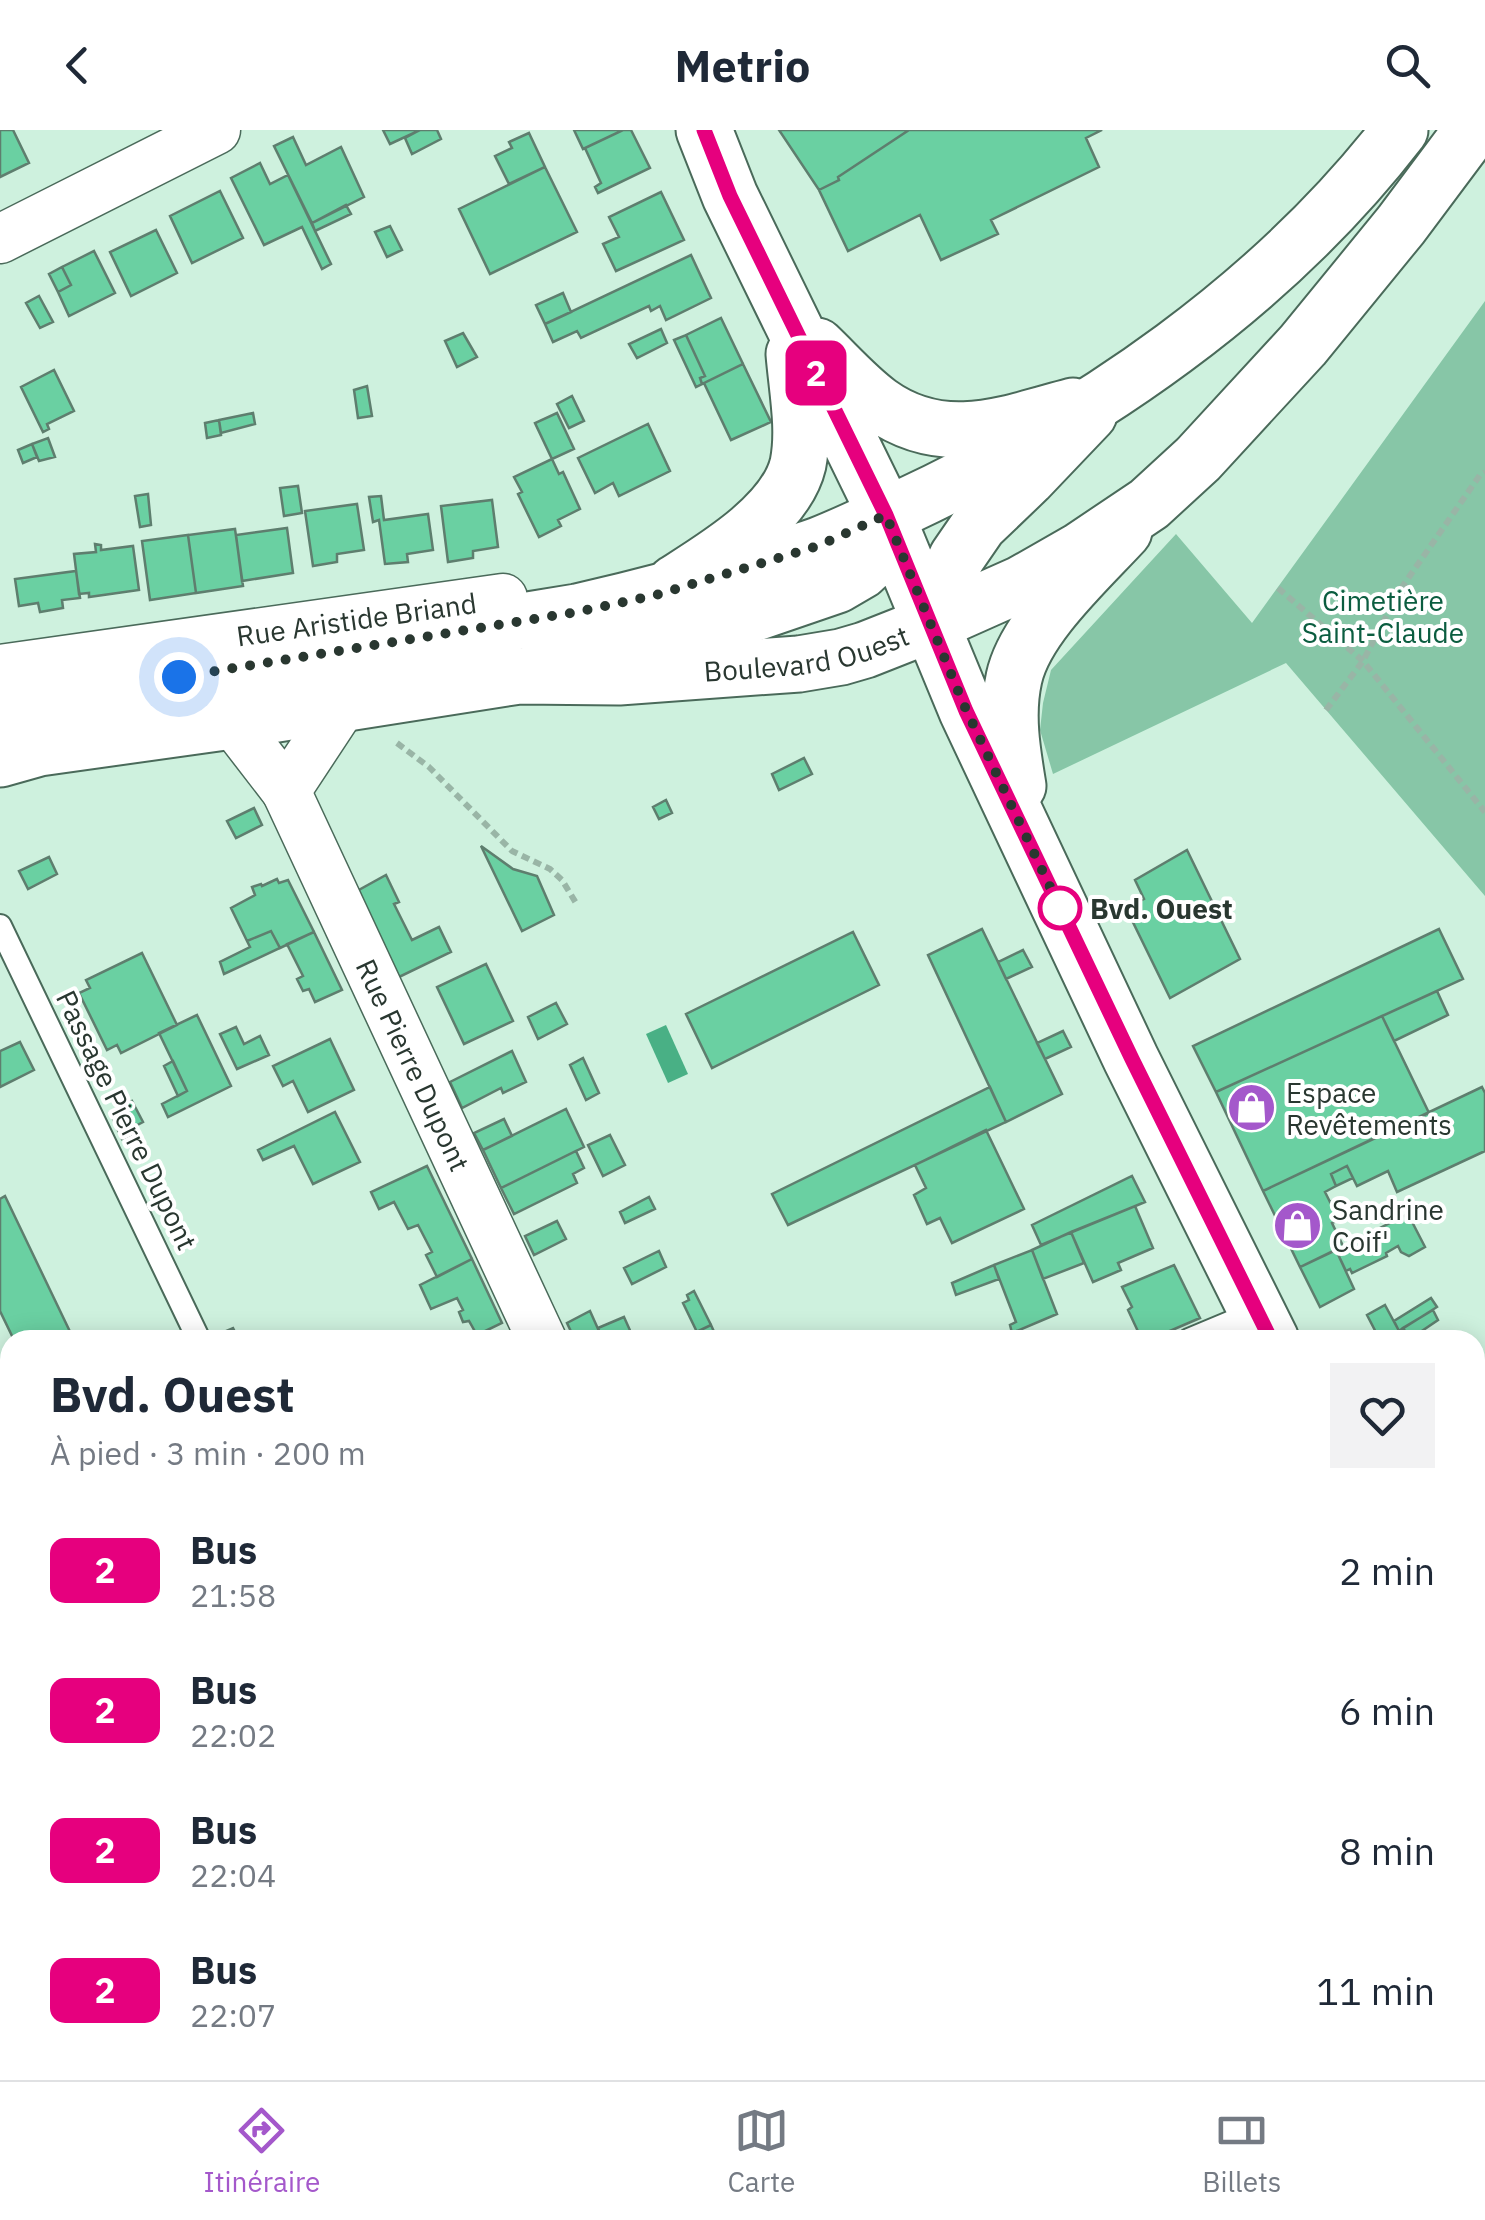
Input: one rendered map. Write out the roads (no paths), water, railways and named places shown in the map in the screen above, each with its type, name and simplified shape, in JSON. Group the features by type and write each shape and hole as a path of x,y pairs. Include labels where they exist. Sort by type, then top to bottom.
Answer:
{"main road":[{"path":"678,130 730,196"},
{"path":"704,130 730,196 886,515 963,703 1140,1077 1264,1326"},
{"path":"0,706 558,615 656,595 818,546 1027,446 1105,397 1246,291 1366,174 1400,130"},
{"name":"Boulevard Ouest","path":"0,759 39,748 520,676 620,677 799,664 865,650 931,624 1021,584 1149,504 1198,459 1303,345 1472,130"},
{"path":"791,322 878,404 929,429 994,428 1105,397"},
{"path":"656,595 747,533 770,512 789,484 797,467 800,435 791,322"},
{"path":"931,624 957,557 979,525 1105,397"},
{"path":"1024,833 1010,707 1014,677 1024,648 1149,504"},
{"path":"520,676 732,621 837,585 874,559 884,540 886,515"}],"street":[{"path":"0,239 192,135"},
{"name":"Rue Aristide Briand","path":"0,669 506,598 656,595"},
{"path":"286,791 344,703"},
{"name":"Rue Pierre Dupont","path":"232,721 286,791 537,1330"}],"lane":[{"name":"Passage Pierre Dupont","path":"0,926 194,1330"}],"place":[{"name":"Bvd. Ouest","path":"1060,908"},
{"name":"Espace Revêtements","path":"1251,1108"},
{"name":"Sandrine Coif'","path":"1297,1225"}],"park label":[{"name":"Cimetière Saint-Claude","path":"1383,616"}]}
